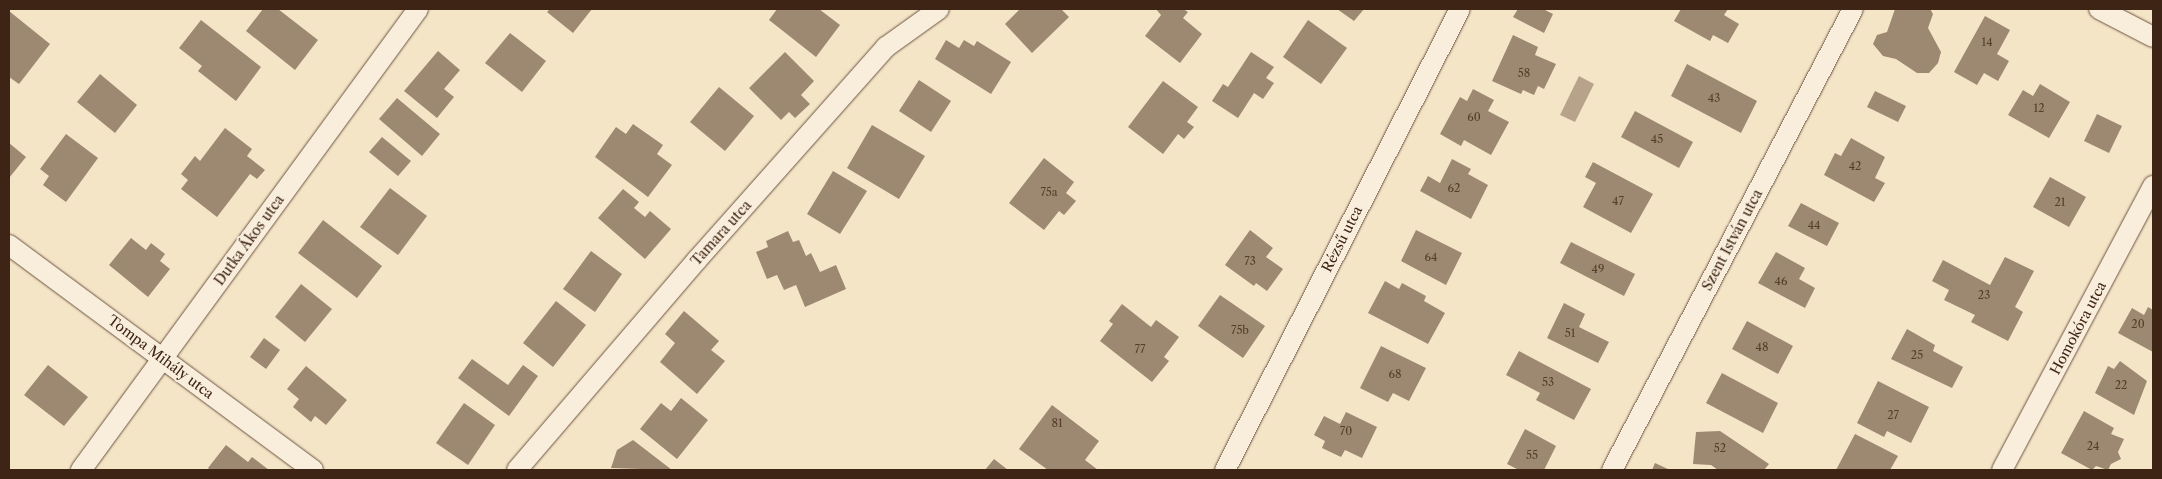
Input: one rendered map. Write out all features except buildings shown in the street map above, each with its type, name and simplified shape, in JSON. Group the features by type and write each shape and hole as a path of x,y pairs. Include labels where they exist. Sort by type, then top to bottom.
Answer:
{"street":[{"name":"Dutka Ákos utca","path":"81,470 418,9"},
{"name":"Tamara utca","path":"517,470 697,260 886,48 939,9"},
{"name":"Rézsű utca","path":"1225,470 1460,9"},
{"name":"Szent István utca","path":"1612,470 1853,9"},
{"path":"2099,9 2153,37"},
{"name":"Homokóra utca","path":"2002,470 2153,186"},
{"name":"Tompa Mihály utca","path":"9,245 313,470"}],"shaded area":[{"path":"1579,76 1594,84 1575,122 1560,115"}]}
